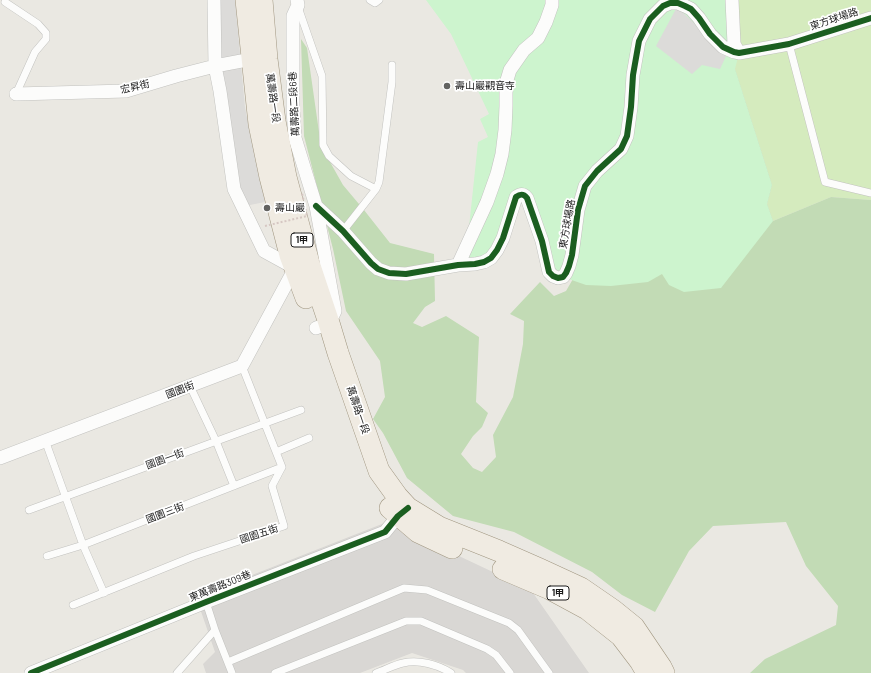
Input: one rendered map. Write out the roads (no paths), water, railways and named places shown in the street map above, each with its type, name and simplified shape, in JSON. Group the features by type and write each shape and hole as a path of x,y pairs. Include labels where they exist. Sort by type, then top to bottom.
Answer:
{"main road":[{"name":"萬壽路一段","path":"246,0 259,124 290,255 302,265"},
{"name":"萬壽路一段","path":"262,0 267,59 275,121 302,265 323,325 368,474 379,495 388,506 506,554 581,588 613,610 634,627 664,673"},
{"name":"萬壽路一段","path":"403,512 418,532 445,545 543,586 587,609 621,636 647,673"}],"street":[{"path":"214,0 215,66 234,189 264,251 302,265 242,366"},
{"path":"458,265 487,202 497,174 502,154 505,130 507,80 510,70 524,50 538,38 546,22 552,5 552,0"},
{"path":"732,0 734,44 739,53"},
{"name":"萬壽路二段6巷","path":"297,2 293,16 293,110 295,138 316,206"},
{"name":"東方球場路","path":"316,206 343,231 378,269 389,273 406,274 458,265 475,264 484,262 491,258 503,238 516,197 522,194 526,198 542,241 549,272 558,278 563,277 569,266 572,255 578,210 585,186 597,171 621,149 627,136 633,75 639,41 650,19 663,6 670,3 678,3 691,9 710,34 723,47 739,53 789,44 871,18"},
{"name":"宏昇街","path":"16,94 126,91 215,66 252,59"},
{"path":"316,206 335,311 323,325"},
{"name":"國園街","path":"0,458 242,366"},
{"name":"東萬壽路309巷","path":"31,673 206,602 385,532 403,512"}],"lane":[{"path":"370,0 375,3 379,0"},
{"path":"4,2 38,24 46,33 46,39 35,52 16,94"},
{"path":"297,2 322,76 323,145 328,156 351,176 376,189"},
{"path":"789,44 825,182 871,193"},
{"path":"343,231 376,189 379,182 392,82 392,65"},
{"path":"242,366 282,467"},
{"path":"190,386 216,441 234,486"},
{"name":"國園一街","path":"29,510 301,410"},
{"path":"276,452 309,438"},
{"path":"45,440 83,545 104,593"},
{"name":"國園三街","path":"47,556 83,545 282,467"},
{"name":"國園五街","path":"73,605 194,556 284,526 272,486 282,467"},
{"path":"228,662 404,588 427,590 509,623 518,630 549,673"},
{"path":"206,602 232,673"},
{"path":"275,673 406,621 421,621 487,649 496,655 510,673"},
{"path":"177,673 215,630"},
{"path":"376,673 403,663 417,662 442,668 451,673"}],"place":[{"name":"壽山巖觀音寺","path":"447,86"},
{"name":"壽山巖","path":"267,208"}]}
